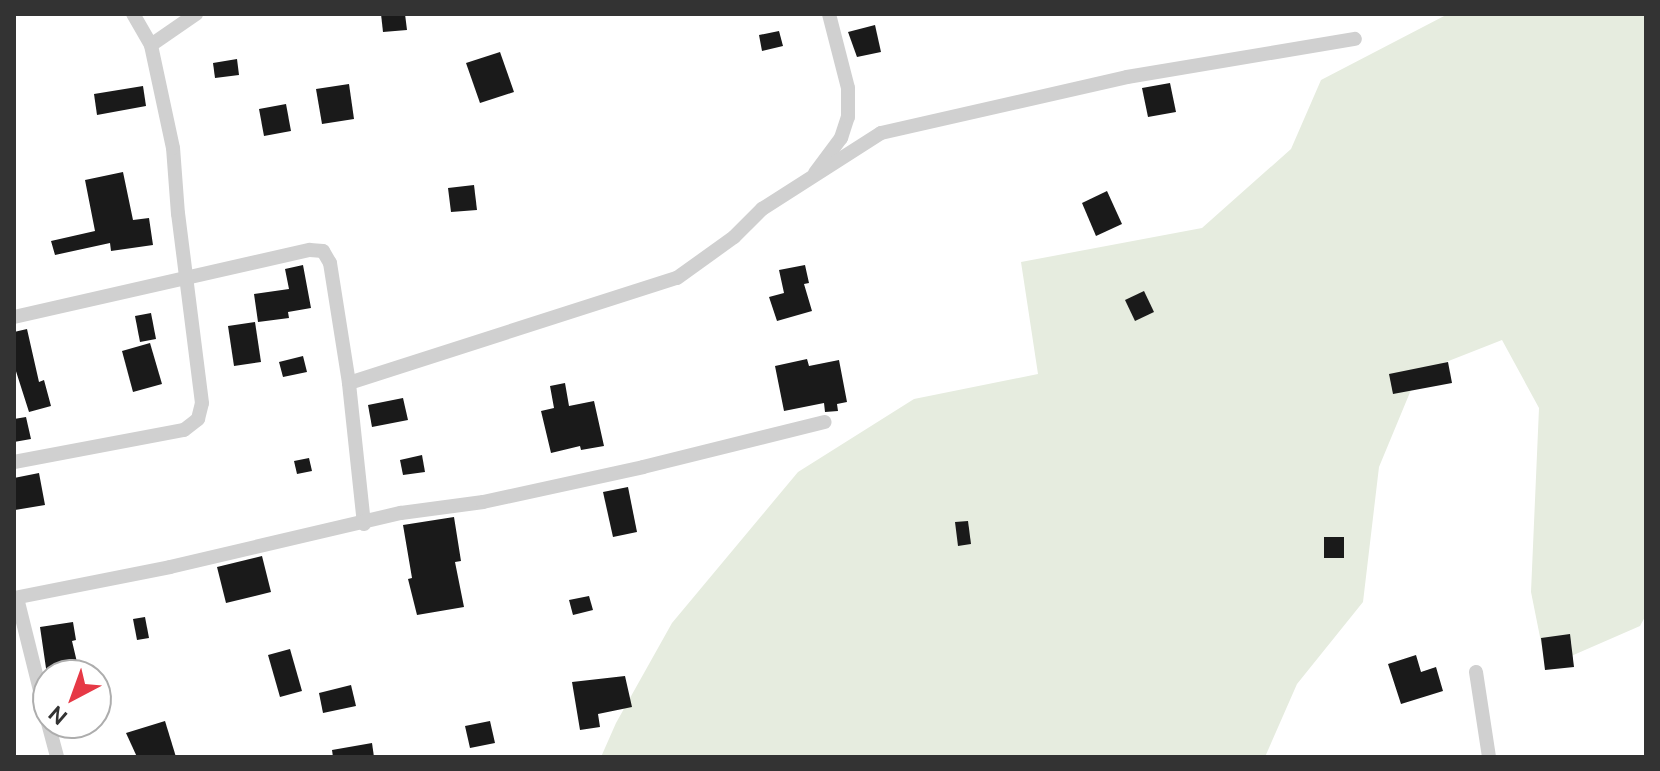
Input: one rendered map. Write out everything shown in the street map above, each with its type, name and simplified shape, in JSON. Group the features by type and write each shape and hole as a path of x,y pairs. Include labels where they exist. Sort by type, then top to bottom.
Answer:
{"street":[{"path":"14,462 184,430 198,419 202,403 173,148 151,45 133,14"},
{"path":"151,45 196,14"},
{"path":"809,181 841,138 848,117 848,88 829,14"},
{"path":"349,383 677,278 734,237 762,209 881,133 1127,77 1355,39"},
{"path":"14,317 310,250 323,251 330,263 349,383 364,524"},
{"path":"32,662 15,598 364,524 401,513 483,502 657,464 825,422"},
{"path":"1476,672 1489,757"}],"shaded area":[{"path":"1448,14 1646,14 1646,615 1640,626 1546,667 1531,592 1539,408 1502,340 1418,373 1379,467 1363,602 1297,684 1265,757 601,757 616,723 672,623 798,472 914,399 1038,374 1021,262 1202,228 1291,149 1321,80"}],"building":[{"path":"381,14 405,14 407,30 383,32"},
{"path":"875,25 881,52 857,57 848,32"},
{"path":"779,31 783,46 762,51 759,35"},
{"path":"500,52 514,92 480,103 466,63"},
{"path":"237,59 239,75 215,78 213,63"},
{"path":"1170,83 1176,112 1148,117 1142,88"},
{"path":"349,84 354,119 322,124 316,89"},
{"path":"143,86 146,106 97,115 94,94"},
{"path":"286,104 291,131 264,136 259,109"},
{"path":"123,172 133,220 149,218 153,245 111,251 110,243 55,255 51,241 95,231 85,180"},
{"path":"474,185 477,210 451,212 448,188"},
{"path":"1107,191 1122,224 1096,236 1082,203"},
{"path":"303,265 311,308 288,312 289,318 258,322 254,294 289,289 285,269"},
{"path":"805,265 809,283 804,284 812,311 777,321 769,297 784,293 779,270"},
{"path":"1144,291 1154,312 1135,321 1125,300"},
{"path":"151,313 156,339 140,342 135,316"},
{"path":"255,322 261,362 234,366 228,326"},
{"path":"27,329 39,382 44,380 51,406 29,412 14,365 14,332"},
{"path":"150,343 162,384 133,392 122,351"},
{"path":"303,356 307,372 283,377 279,362"},
{"path":"807,359 809,366 839,360 847,402 837,404 838,411 825,412 824,403 784,411 775,366"},
{"path":"1448,362 1452,383 1393,394 1389,374"},
{"path":"565,383 569,406 594,401 604,446 581,450 580,446 551,453 541,411 554,408 550,386"},
{"path":"403,398 408,420 372,427 368,405"},
{"path":"26,417 31,439 14,442 14,419"},
{"path":"422,455 425,472 403,475 400,460"},
{"path":"309,458 312,471 297,474 294,461"},
{"path":"39,473 45,505 15,510 14,478"},
{"path":"628,487 637,532 613,537 603,492"},
{"path":"454,517 461,561 455,562 464,607 417,615 408,579 412,578 403,525"},
{"path":"968,521 971,544 958,546 955,522"},
{"path":"1324,537 1344,537 1344,558 1324,558"},
{"path":"262,556 271,592 226,603 217,567"},
{"path":"589,596 593,610 573,615 569,600"},
{"path":"145,617 149,638 137,640 133,619"},
{"path":"73,622 76,640 72,641 76,659 45,659 40,627"},
{"path":"1570,634 1574,667 1545,670 1541,638"},
{"path":"290,649 302,691 280,697 268,655"},
{"path":"1416,655 1421,672 1436,667 1443,691 1401,704 1388,664"},
{"path":"625,676 632,707 598,714 600,727 580,730 572,682"},
{"path":"351,685 356,706 323,713 319,693"},
{"path":"165,721 176,757 137,757 126,733"},
{"path":"490,721 495,743 470,748 465,726"},
{"path":"372,743 374,757 333,757 332,750"}]}
